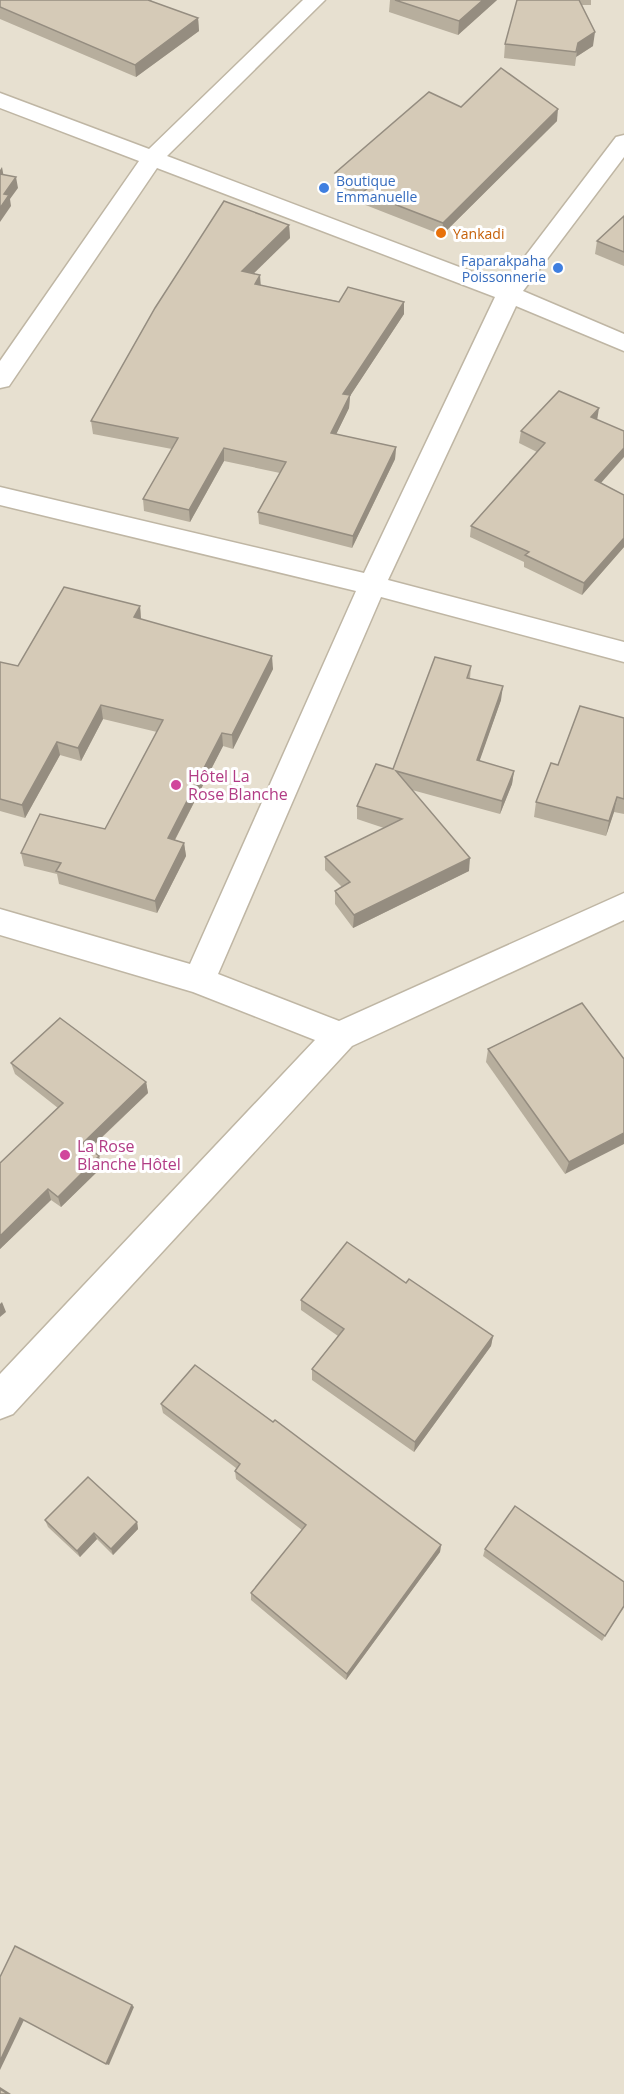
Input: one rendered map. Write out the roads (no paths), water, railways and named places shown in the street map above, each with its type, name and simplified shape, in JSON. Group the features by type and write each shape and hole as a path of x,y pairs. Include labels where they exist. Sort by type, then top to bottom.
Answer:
{"street":[{"path":"0,380 152,158 315,0"},
{"path":"0,100 509,294 624,343"},
{"path":"199,980 372,585 509,294 624,142"},
{"path":"0,496 372,585 624,652"},
{"path":"0,1401 340,1036 624,906"},
{"path":"0,922 199,980 340,1036"}],"place":[{"name":"Boutique Emmanuelle","path":"324,188"},
{"name":"Yankadi","path":"441,233"},
{"name":"Faparakpaha Poissonnerie","path":"558,268"},
{"name":"Hôtel La Rose Blanche","path":"176,785"},
{"name":"La Rose Blanche Hôtel","path":"65,1155"}]}
